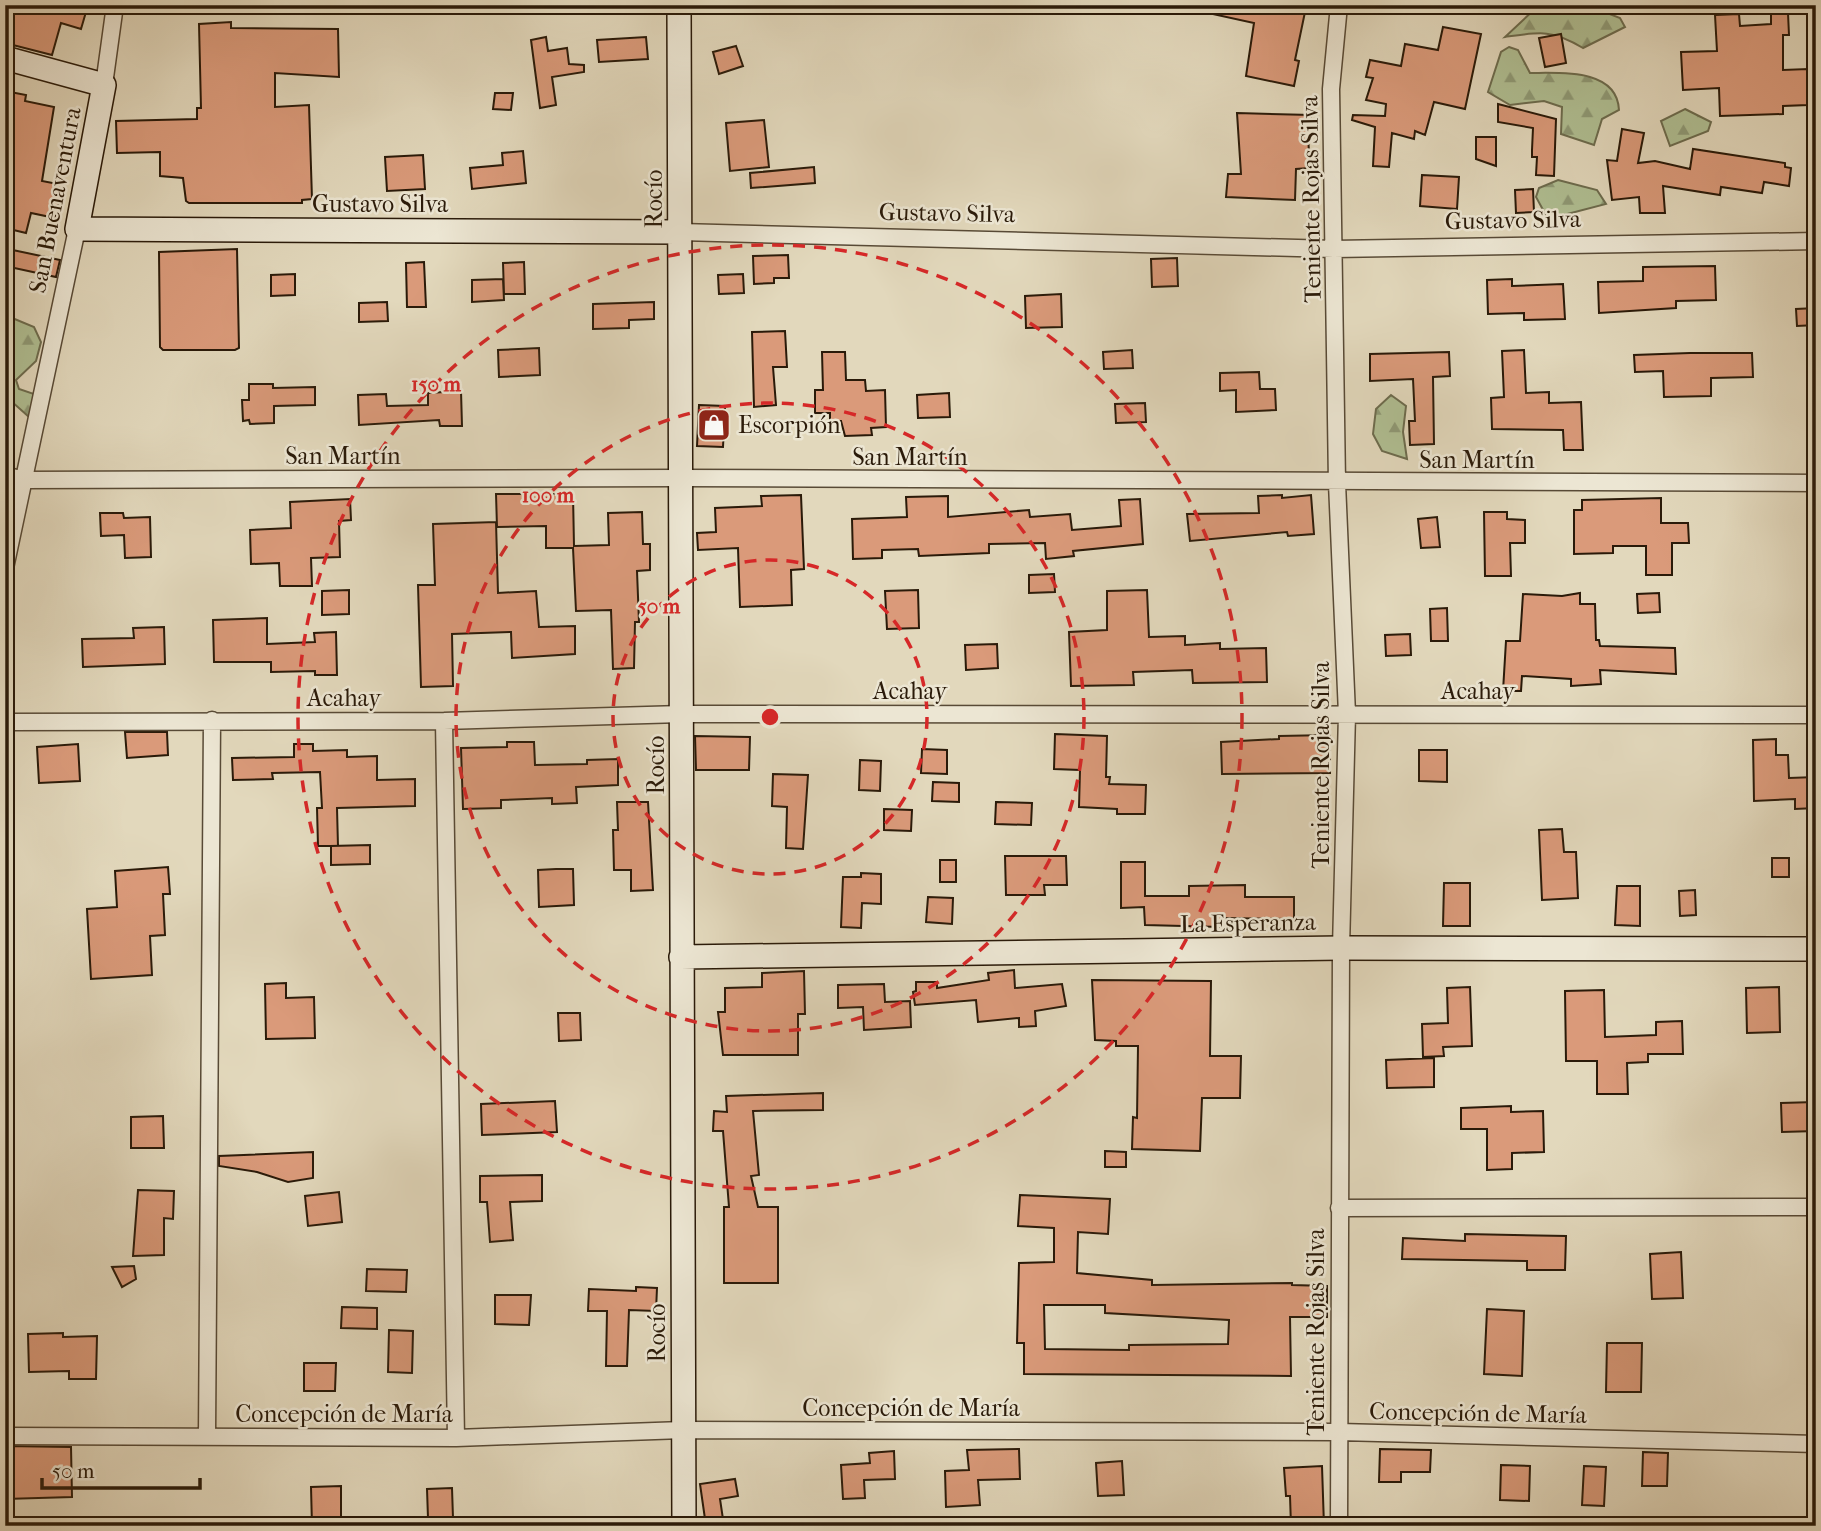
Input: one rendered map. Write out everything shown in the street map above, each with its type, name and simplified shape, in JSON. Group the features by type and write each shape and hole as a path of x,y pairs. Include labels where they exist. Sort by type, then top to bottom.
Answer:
{"street":[{"name":"San Buenaventura","path":"5,568 78,229 104,85 115,5"},
{"name":"Rocío","path":"679,5 684,1526"},
{"name":"Teniente Rojas Silva","path":"1339,5 1331,89 1337,483 1347,714 1341,948 1339,1526"},
{"path":"5,58 104,85"},
{"name":"Gustavo Silva","path":"78,229 680,232 1334,249 1816,241"},
{"name":"San Martín","path":"5,475 23,480 681,478 1337,483 1816,483"},
{"name":"Acahay","path":"5,722 444,721 682,714 1816,715"},
{"path":"207,1436 212,720"},
{"path":"444,721 456,1437"},
{"name":"La Esperanza","path":"681,957 1341,948 1816,949"},
{"path":"1339,1208 1816,1208"},
{"name":"Concepción de María","path":"5,1436 456,1437 683,1430 1339,1433 1816,1444"}],"green space":[{"path":"1536,8 1602,11 1620,18 1625,27 1583,48 1554,35 1527,34 1505,37"},
{"path":"1509,47 1518,50 1530,73 1585,76 1608,86 1616,96 1619,110 1602,119 1594,145 1561,134 1562,107 1544,101 1510,105 1488,92 1501,52"},
{"path":"1685,109 1711,122 1708,131 1670,146 1661,121"},
{"path":"1558,180 1597,190 1606,204 1548,219 1536,197 1539,188"},
{"path":"5,315 34,327 41,342 36,361 16,380 19,389 37,395 29,417 10,400 5,401"},
{"path":"1391,395 1406,406 1403,432 1407,459 1382,451 1373,434 1376,409"}],"building":[{"path":"5,5 88,5 81,29 61,23 52,55 5,43"},
{"path":"1208,5 1273,5 1305,12 1295,60 1299,61 1294,86 1246,76 1254,23 1208,13"},
{"path":"1771,13 1788,13 1789,35 1783,35 1783,70 1808,69 1808,105 1783,106 1783,114 1720,116 1719,88 1683,90 1681,52 1717,51 1715,15 1739,14 1740,26 1771,24"},
{"path":"231,22 231,28 338,29 339,77 275,73 275,107 309,105 312,199 302,200 302,203 189,203 186,201 183,178 160,176 160,152 117,153 116,121 197,119 197,108 201,108 199,24"},
{"path":"1443,27 1481,34 1465,109 1434,102 1425,135 1415,131 1414,139 1392,133 1389,167 1373,166 1375,127 1352,120 1353,115 1385,116 1386,104 1366,100 1373,78 1366,77 1370,60 1401,66 1405,44 1438,50"},
{"path":"1561,34 1566,63 1545,67 1539,38"},
{"path":"546,37 548,51 567,48 569,64 584,65 584,72 552,77 556,105 540,108 531,40"},
{"path":"646,37 648,59 599,62 597,40"},
{"path":"736,46 743,66 719,74 713,52"},
{"path":"5,91 26,95 25,101 54,107 42,181 63,185 55,218 31,213 26,233 5,228"},
{"path":"495,93 513,93 511,110 493,109"},
{"path":"1498,104 1556,119 1554,176 1536,175 1537,157 1532,157 1533,128 1498,122"},
{"path":"1237,113 1311,115 1308,136 1310,168 1296,169 1295,200 1226,197 1228,174 1241,174"},
{"path":"764,120 769,167 730,171 726,123"},
{"path":"1622,129 1644,133 1638,163 1655,161 1690,169 1693,149 1785,163 1785,167 1791,168 1789,186 1764,182 1762,193 1721,187 1720,195 1663,186 1665,213 1640,213 1639,197 1612,200 1607,160 1617,161"},
{"path":"1476,137 1496,137 1496,166 1476,159"},
{"path":"523,151 526,183 472,189 470,168 503,165 502,153"},
{"path":"423,155 425,189 387,191 385,157"},
{"path":"814,167 815,183 751,188 750,173"},
{"path":"1422,175 1459,177 1457,209 1420,206"},
{"path":"1533,189 1534,212 1516,213 1515,190"},
{"path":"8,249 60,260 56,277 5,266"},
{"path":"237,249 239,348 163,350 160,347 159,252"},
{"path":"788,255 789,278 774,278 774,283 754,284 753,256"},
{"path":"1177,258 1178,286 1152,287 1151,259"},
{"path":"424,262 426,307 407,307 406,263"},
{"path":"524,262 525,294 504,294 503,263"},
{"path":"1715,266 1716,300 1676,301 1676,308 1599,313 1598,282 1643,281 1643,267"},
{"path":"295,274 295,295 271,296 271,275"},
{"path":"743,274 744,293 719,294 718,275"},
{"path":"503,279 504,300 472,302 472,280"},
{"path":"1512,279 1512,286 1563,284 1565,319 1524,320 1524,313 1488,314 1487,280"},
{"path":"1061,294 1062,327 1026,328 1025,296"},
{"path":"387,302 388,321 359,322 359,303"},
{"path":"654,302 654,319 629,320 629,328 593,329 593,304"},
{"path":"1816,308 1816,325 1797,326 1796,309"},
{"path":"785,331 787,367 773,367 776,405 754,407 752,332"},
{"path":"539,348 540,375 499,377 498,350"},
{"path":"1132,350 1133,368 1104,369 1103,352"},
{"path":"1524,350 1526,393 1549,392 1549,403 1581,402 1583,450 1564,450 1563,430 1492,429 1491,398 1504,397 1502,351"},
{"path":"822,352 845,352 846,380 865,380 866,391 885,390 886,427 871,428 872,435 845,436 841,421 830,421 830,413 815,413 815,390 823,390"},
{"path":"1449,352 1450,376 1433,377 1434,444 1410,445 1409,421 1415,421 1413,379 1370,381 1370,354"},
{"path":"1752,353 1753,377 1711,378 1711,396 1664,397 1663,371 1635,372 1634,355"},
{"path":"1259,372 1260,389 1275,389 1276,410 1236,412 1236,390 1220,391 1220,373"},
{"path":"249,384 273,384 273,388 315,387 315,405 274,406 274,423 250,424 249,420 243,421 242,400 249,400"},
{"path":"461,391 462,426 440,426 439,420 359,425 358,395 386,394 387,406 428,405 428,393"},
{"path":"949,393 950,417 918,418 917,395"},
{"path":"1145,403 1146,422 1116,423 1115,404"},
{"path":"699,405 725,406 723,447 697,446"},
{"path":"496,494 573,494 574,546 609,545 608,513 642,512 643,544 650,544 650,570 637,571 639,622 635,622 634,668 613,669 611,610 576,611 573,548 546,548 546,526 497,527"},
{"path":"801,495 804,569 791,570 792,605 740,607 738,548 698,550 697,533 716,532 715,508 762,506 761,496"},
{"path":"1282,495 1282,498 1311,495 1314,534 1288,536 1287,532 1190,541 1187,514 1259,513 1258,496"},
{"path":"948,496 948,517 1029,510 1030,517 1070,514 1072,530 1121,526 1119,500 1140,499 1143,544 1073,551 1074,556 1046,559 1045,543 989,544 989,553 919,556 918,549 882,550 882,558 853,559 852,519 907,517 906,497"},
{"path":"1661,498 1661,523 1688,523 1689,543 1672,543 1672,575 1646,575 1646,546 1613,546 1613,553 1574,554 1574,510 1582,510 1582,500"},
{"path":"350,499 351,520 339,521 340,557 311,558 312,586 280,586 279,563 251,564 250,530 291,528 290,502"},
{"path":"1484,512 1507,512 1507,519 1525,520 1525,543 1510,543 1511,576 1485,576"},
{"path":"100,513 123,513 124,518 150,517 151,557 125,558 124,535 101,536"},
{"path":"1437,517 1440,547 1421,548 1418,519"},
{"path":"496,522 498,593 536,591 539,627 575,626 575,654 512,658 511,632 452,634 453,686 421,687 418,585 435,585 433,524"},
{"path":"1054,574 1055,592 1029,593 1029,575"},
{"path":"349,590 349,614 322,615 322,591"},
{"path":"918,590 919,628 887,629 885,591"},
{"path":"1147,590 1149,637 1185,636 1185,645 1220,643 1220,649 1266,648 1267,682 1193,683 1192,670 1133,672 1134,685 1071,686 1069,632 1107,630 1107,591"},
{"path":"1580,593 1580,604 1595,604 1596,640 1599,640 1600,646 1675,648 1676,674 1600,670 1601,684 1571,686 1571,679 1522,676 1521,691 1503,691 1506,641 1520,641 1523,594 1562,596"},
{"path":"1659,593 1660,612 1638,613 1637,594"},
{"path":"1447,608 1448,641 1431,641 1430,609"},
{"path":"267,618 267,644 315,642 314,633 336,632 337,675 315,675 315,671 271,672 271,662 214,662 213,620"},
{"path":"164,627 165,664 83,667 82,639 134,638 133,628"},
{"path":"1410,634 1411,655 1386,656 1385,635"},
{"path":"997,644 998,668 966,670 965,645"},
{"path":"125,732 167,732 168,755 127,758"},
{"path":"1055,734 1107,736 1106,777 1110,777 1109,784 1146,785 1145,814 1117,814 1117,809 1079,807 1080,770 1054,769"},
{"path":"1330,735 1330,773 1222,774 1221,742 1279,739 1279,736"},
{"path":"695,736 750,737 749,770 696,770"},
{"path":"1776,739 1776,755 1788,755 1789,778 1816,777 1816,808 1795,809 1795,799 1754,801 1753,740"},
{"path":"507,742 534,742 535,765 587,764 587,760 618,759 618,785 576,787 577,803 552,804 552,798 501,800 501,808 463,809 461,748 507,747"},
{"path":"78,744 80,781 39,783 37,747"},
{"path":"294,744 313,744 313,751 347,750 347,757 377,756 377,780 415,779 415,806 337,808 338,846 318,846 317,808 322,808 320,772 272,773 273,779 233,780 232,758 294,757"},
{"path":"922,749 947,750 947,774 921,773"},
{"path":"1419,750 1447,750 1447,782 1419,781"},
{"path":"860,760 881,761 880,791 859,790"},
{"path":"773,774 808,775 803,849 786,848 787,807 772,806"},
{"path":"933,782 959,783 959,802 932,801"},
{"path":"617,802 648,802 653,890 631,891 631,870 614,870 613,830 618,830"},
{"path":"996,802 1032,803 1031,825 995,824"},
{"path":"884,809 912,810 911,831 884,830"},
{"path":"1562,829 1564,852 1576,852 1578,898 1542,900 1539,830"},
{"path":"370,845 370,864 331,865 331,846"},
{"path":"1005,856 1066,856 1067,885 1044,885 1045,895 1006,895"},
{"path":"1772,858 1789,858 1789,877 1772,877"},
{"path":"940,860 956,860 956,882 940,882"},
{"path":"1121,862 1145,862 1145,896 1189,896 1189,886 1245,885 1245,897 1294,897 1294,919 1221,918 1221,927 1145,925 1144,907 1121,908"},
{"path":"168,867 170,894 163,894 165,935 150,936 152,975 91,979 87,909 117,907 115,871"},
{"path":"573,869 574,905 539,907 538,870"},
{"path":"861,873 881,874 881,904 862,903 861,928 841,927 843,877 861,877"},
{"path":"1444,883 1470,883 1470,926 1443,926"},
{"path":"1617,886 1640,886 1640,926 1615,925"},
{"path":"1695,890 1696,915 1680,916 1679,891"},
{"path":"928,897 953,898 952,924 926,922"},
{"path":"1014,970 1015,988 1062,984 1066,1006 1035,1011 1036,1026 1019,1027 1019,1018 978,1022 976,1000 915,1005 913,992 916,991 916,982 937,982 937,988 989,980 988,973"},
{"path":"804,971 805,1014 798,1014 798,1055 723,1055 718,1012 725,1012 725,988 762,987 762,973"},
{"path":"1092,980 1211,981 1210,1056 1241,1056 1240,1098 1202,1098 1200,1151 1132,1149 1133,1117 1137,1118 1138,1046 1116,1046 1116,1041 1095,1040"},
{"path":"286,983 286,998 314,997 315,1038 266,1039 265,984"},
{"path":"884,984 885,1002 910,1001 911,1027 864,1030 863,1007 838,1008 838,985"},
{"path":"1470,987 1472,1046 1443,1047 1444,1056 1423,1057 1422,1024 1448,1023 1447,988"},
{"path":"1779,987 1780,1032 1747,1033 1746,988"},
{"path":"1604,990 1605,1037 1656,1035 1656,1022 1682,1021 1683,1054 1648,1054 1648,1062 1627,1063 1628,1094 1597,1094 1597,1061 1566,1061 1565,991"},
{"path":"558,1013 580,1013 581,1040 559,1041"},
{"path":"1434,1058 1434,1087 1387,1088 1386,1060"},
{"path":"823,1093 823,1110 753,1111 759,1175 751,1176 758,1207 778,1207 778,1283 724,1283 724,1207 729,1207 723,1131 713,1131 714,1111 727,1112 726,1096"},
{"path":"555,1101 557,1132 482,1135 481,1104"},
{"path":"1815,1102 1816,1131 1782,1132 1781,1103"},
{"path":"1511,1106 1511,1112 1543,1111 1544,1152 1512,1153 1512,1169 1487,1170 1487,1129 1461,1129 1461,1108"},
{"path":"163,1116 164,1148 131,1148 131,1117"},
{"path":"1105,1151 1126,1152 1126,1167 1105,1167"},
{"path":"313,1152 313,1178 288,1182 257,1172 219,1166 219,1156"},
{"path":"542,1175 542,1201 510,1202 513,1240 490,1242 487,1202 480,1202 480,1176"},
{"path":"138,1190 174,1191 173,1219 164,1218 164,1255 133,1256"},
{"path":"339,1192 342,1222 308,1226 305,1196"},
{"path":"1020,1195 1110,1199 1108,1234 1078,1232 1077,1273 1152,1280 1152,1285 1292,1283 1327,1286 1327,1317 1290,1317 1291,1376 1024,1374 1024,1343 1017,1343 1019,1263 1054,1262 1054,1228 1018,1226","holes":["1044,1305 1105,1305 1105,1313 1229,1320 1228,1344 1129,1345 1129,1350 1045,1349"]},
{"path":"1465,1234 1566,1236 1565,1270 1527,1270 1527,1261 1402,1259 1403,1238 1465,1241"},
{"path":"1681,1252 1683,1298 1652,1299 1650,1254"},
{"path":"134,1266 136,1279 122,1287 112,1267"},
{"path":"367,1269 407,1270 406,1292 366,1291"},
{"path":"636,1287 657,1288 656,1311 629,1310 627,1366 606,1366 607,1311 588,1311 589,1289 636,1291"},
{"path":"495,1295 531,1295 529,1325 495,1324"},
{"path":"342,1307 377,1308 377,1329 341,1328"},
{"path":"1487,1309 1524,1311 1522,1376 1484,1374"},
{"path":"389,1330 413,1331 412,1373 388,1372"},
{"path":"63,1333 63,1337 97,1336 96,1379 69,1379 69,1371 29,1372 28,1334"},
{"path":"1607,1343 1642,1343 1641,1392 1606,1392"},
{"path":"304,1363 336,1363 335,1391 304,1391"},
{"path":"5,1446 71,1447 72,1497 5,1499"},
{"path":"1019,1449 1020,1479 978,1480 980,1505 946,1507 945,1471 969,1470 967,1450"},
{"path":"1380,1449 1431,1450 1430,1472 1401,1472 1401,1482 1379,1482"},
{"path":"894,1451 895,1479 864,1480 865,1498 843,1499 841,1465 870,1463 869,1453"},
{"path":"1643,1452 1668,1453 1667,1486 1642,1486"},
{"path":"1122,1461 1124,1495 1098,1496 1096,1463"},
{"path":"1501,1465 1530,1466 1529,1501 1500,1500"},
{"path":"1322,1466 1324,1526 1291,1526 1290,1496 1286,1496 1284,1468"},
{"path":"1584,1466 1606,1467 1604,1506 1582,1505"},
{"path":"735,1479 738,1496 720,1499 724,1526 706,1526 700,1484"},
{"path":"341,1486 341,1526 312,1526 311,1487"},
{"path":"452,1488 453,1518 428,1518 427,1489"}],"place":[{"name":"Escorpión","path":"714,425"}]}
